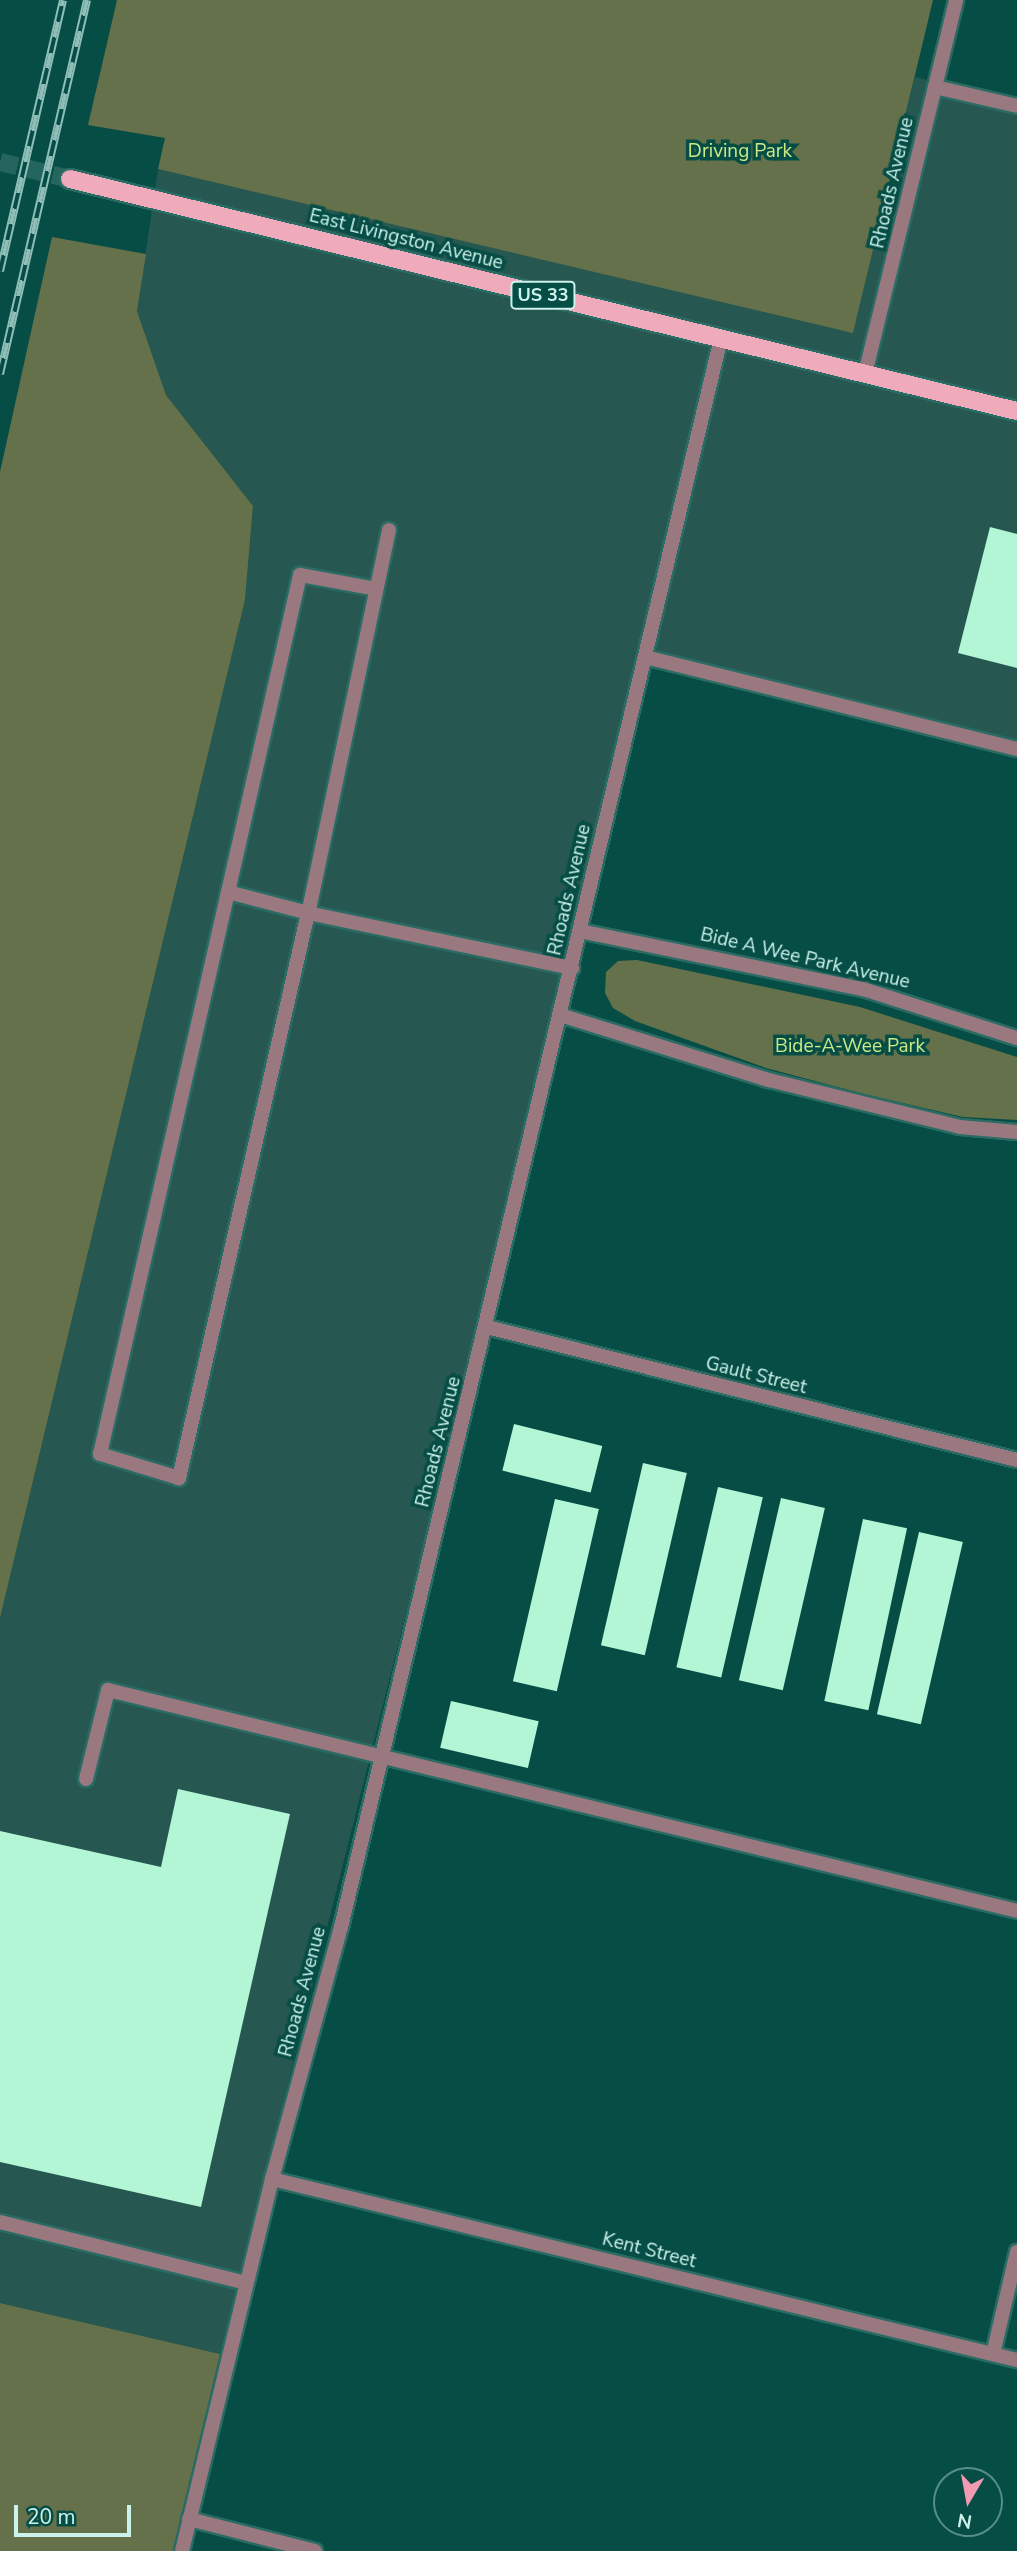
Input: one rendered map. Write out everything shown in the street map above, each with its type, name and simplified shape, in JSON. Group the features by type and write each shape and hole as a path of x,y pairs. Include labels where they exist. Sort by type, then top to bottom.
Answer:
{"main road":[{"name":"East Livingston Avenue","path":"70,179 1017,411"}],"street":[{"name":"Rhoads Avenue","path":"864,374 956,0"},
{"path":"935,87 1017,107"},
{"name":"Rhoads Avenue","path":"182,2551 272,2179 383,1757 720,338"},
{"path":"376,589 300,575 100,1454 179,1478 308,913 389,530"},
{"path":"645,657 1017,749"},
{"path":"228,892 308,913 572,968"},
{"name":"Bide A Wee Park Avenue","path":"580,931 863,989 1017,1038"},
{"path":"560,1015 769,1080 960,1127 1017,1132"},
{"name":"Gault Street","path":"487,1327 1017,1460"},
{"path":"86,1779 108,1690 1017,1911"},
{"name":"Kent Street","path":"272,2179 1017,2360"},
{"path":"0,2222 246,2283"},
{"path":"993,2354 1017,2252"},
{"path":"189,2519 315,2551"}],"shaded area":[{"path":"915,77 1017,102 1017,752 645,662 220,2354 0,2303 0,1618 245,600 253,506 166,395 137,311 158,169 853,332"}],"green space":[{"name":"Driving Park","path":"117,0 933,0 853,333 158,169 165,138 88,125"},
{"path":"52,237 146,254 137,311 166,395 253,506 245,600 0,1618 0,472"},
{"name":"Bide-A-Wee Park","path":"637,960 860,1007 1017,1057 1017,1120 963,1117 864,1094 766,1068 635,1021 613,1008 605,993 606,972 618,961"},
{"path":"0,2303 220,2354 174,2551 0,2551"}],"building":[{"path":"990,527 1017,534 1017,668 958,653"},
{"path":"514,1424 602,1446 591,1493 502,1471"},
{"path":"643,1463 687,1473 645,1655 601,1645"},
{"path":"718,1487 763,1497 721,1678 676,1667"},
{"path":"781,1498 825,1508 783,1690 739,1680"},
{"path":"555,1499 599,1509 557,1691 513,1681"},
{"path":"863,1519 907,1528 868,1710 824,1701"},
{"path":"919,1532 963,1542 921,1724 877,1714"},
{"path":"451,1701 539,1721 528,1768 440,1748"},
{"path":"178,1789 290,1814 201,2207 0,2162 0,1831 161,1867"}],"tunnel":[{"path":"0,162 70,179"}],"railway":[{"path":"0,271 63,0"},
{"path":"0,374 87,0"}]}
